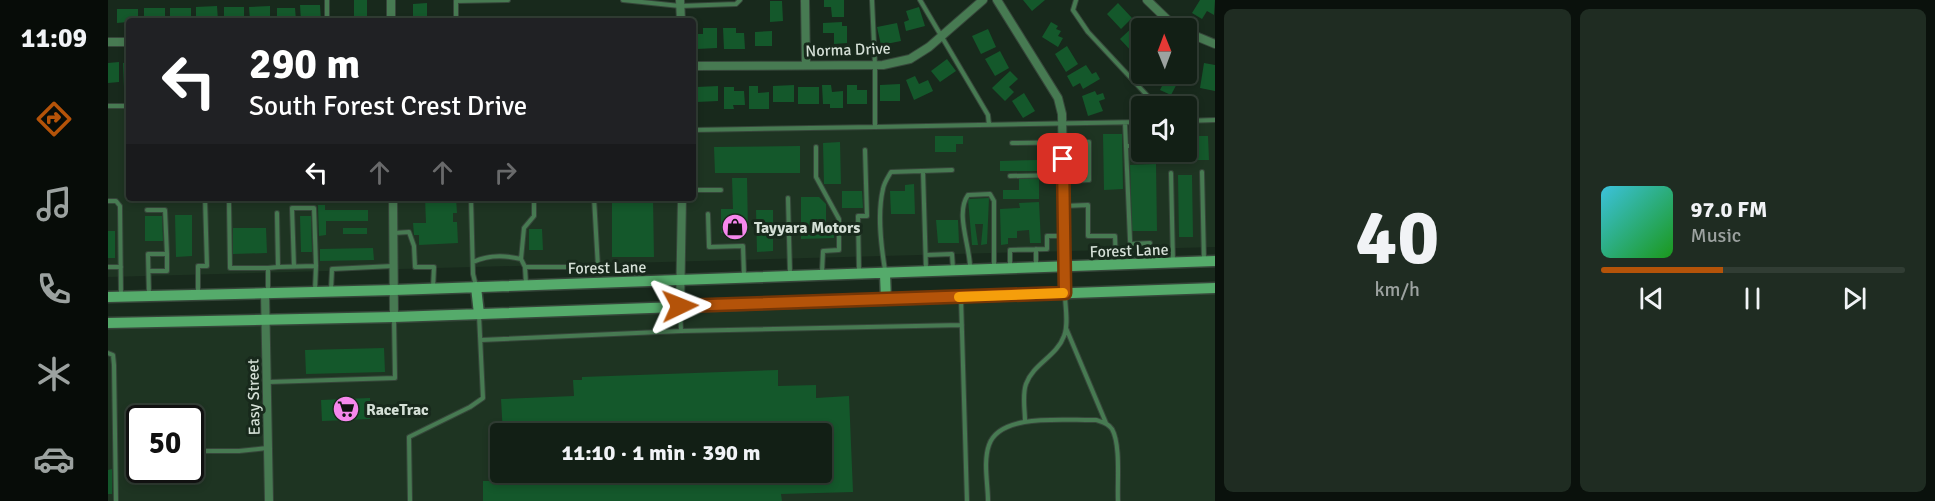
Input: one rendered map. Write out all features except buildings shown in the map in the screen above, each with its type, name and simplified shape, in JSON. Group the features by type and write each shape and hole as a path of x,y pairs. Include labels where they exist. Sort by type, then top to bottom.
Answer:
{"main road":[{"name":"Forest Lane","path":"108,297 434,289 1210,262"},
{"path":"885,274 886,300"},
{"path":"476,287 479,314"},
{"path":"108,323 394,317 1215,288"}],"street":[{"path":"391,0 391,18"},
{"path":"805,0 806,64"},
{"name":"Norma Drive","path":"696,66 875,65 910,58 928,47 983,0"},
{"path":"997,0 1058,98 1062,114 1065,293"},
{"path":"1147,0 1166,18"},
{"path":"680,3 681,18"},
{"path":"1197,37 1215,44"},
{"path":"108,42 126,42"},
{"path":"393,201 394,317"},
{"path":"680,306 682,201"},
{"name":"Easy Street","path":"267,292 265,320 269,501"}],"lane":[{"path":"327,0 327,18"},
{"path":"456,18 456,0 508,0"},
{"path":"623,0 736,4 740,0"},
{"path":"872,0 875,127"},
{"path":"920,0 988,115 989,125"},
{"path":"1076,0 1073,10 1088,32 1148,96"},
{"path":"108,106 126,106"},
{"path":"1197,121 1215,120"},
{"path":"1125,123 1131,265"},
{"path":"696,129 1131,123"},
{"path":"1010,176 1089,180 1089,142 1012,143"},
{"path":"1126,146 1131,146"},
{"path":"816,147 816,177 839,219 839,250 823,251 822,276"},
{"path":"859,274 858,216 867,216 865,150"},
{"path":"885,274 882,251 883,188 891,172 952,170"},
{"path":"923,171 927,272"},
{"path":"1202,172 1210,262"},
{"path":"1171,173 1173,263"},
{"path":"696,190 721,190"},
{"path":"970,271 970,250 964,235 963,202 968,195 990,194 994,201 994,270"},
{"path":"788,198 790,277"},
{"path":"108,201 116,201 120,206 122,297"},
{"path":"198,294 198,266 207,266 205,201"},
{"path":"471,201 476,287"},
{"path":"526,285 525,267 521,259 524,228 534,216 534,201"},
{"path":"525,267 598,267 594,201"},
{"path":"229,202 230,268 315,266"},
{"path":"1064,206 1088,205 1088,236 1115,236 1116,266"},
{"path":"294,267 292,208 314,208 315,291"},
{"path":"147,210 165,210 167,254 167,270 149,271"},
{"path":"277,213 278,267"},
{"path":"708,214 709,247 743,246 744,278"},
{"path":"393,233 409,232 414,246 415,267 434,267 434,289"},
{"path":"1010,270 1010,250 1047,249 1047,236 1064,236"},
{"path":"1130,244 1150,243"},
{"path":"1036,249 1036,269"},
{"path":"149,296 148,254 167,254"},
{"path":"926,255 952,254 953,271"},
{"path":"473,262 486,257 521,259"},
{"path":"331,291 332,268 394,266"},
{"path":"108,267 121,267"},
{"path":"267,292 268,268"},
{"path":"1065,293 1066,327 1106,423 1116,440 1118,501"},
{"path":"961,297 967,501"},
{"path":"680,306 681,331"},
{"path":"410,501 409,437 470,407 483,398 479,314"},
{"path":"267,382 394,378 394,317"},
{"path":"481,340 681,331 962,325"},
{"path":"1025,421 1026,382 1032,372 1059,346 1066,327"},
{"path":"108,353 113,358 116,501"},
{"path":"988,501 989,444 995,435 1008,426 1025,421 1096,420 1106,423"},
{"path":"204,451 268,448"}],"shaded area":[{"path":"108,105 126,105 126,201 696,201 696,128 1131,119 1131,162 1197,162 1197,118 1215,117 1215,247 108,277"},
{"path":"1215,292 1215,501 108,501 108,323"}],"slow traffic":[{"path":"959,297 1063,293"}],"place":[{"name":"Tayyara Motors","path":"735,227"},
{"name":"RaceTrac","path":"346,409"}],"route":[{"path":"680,306 1065,293 1063,159"}]}
